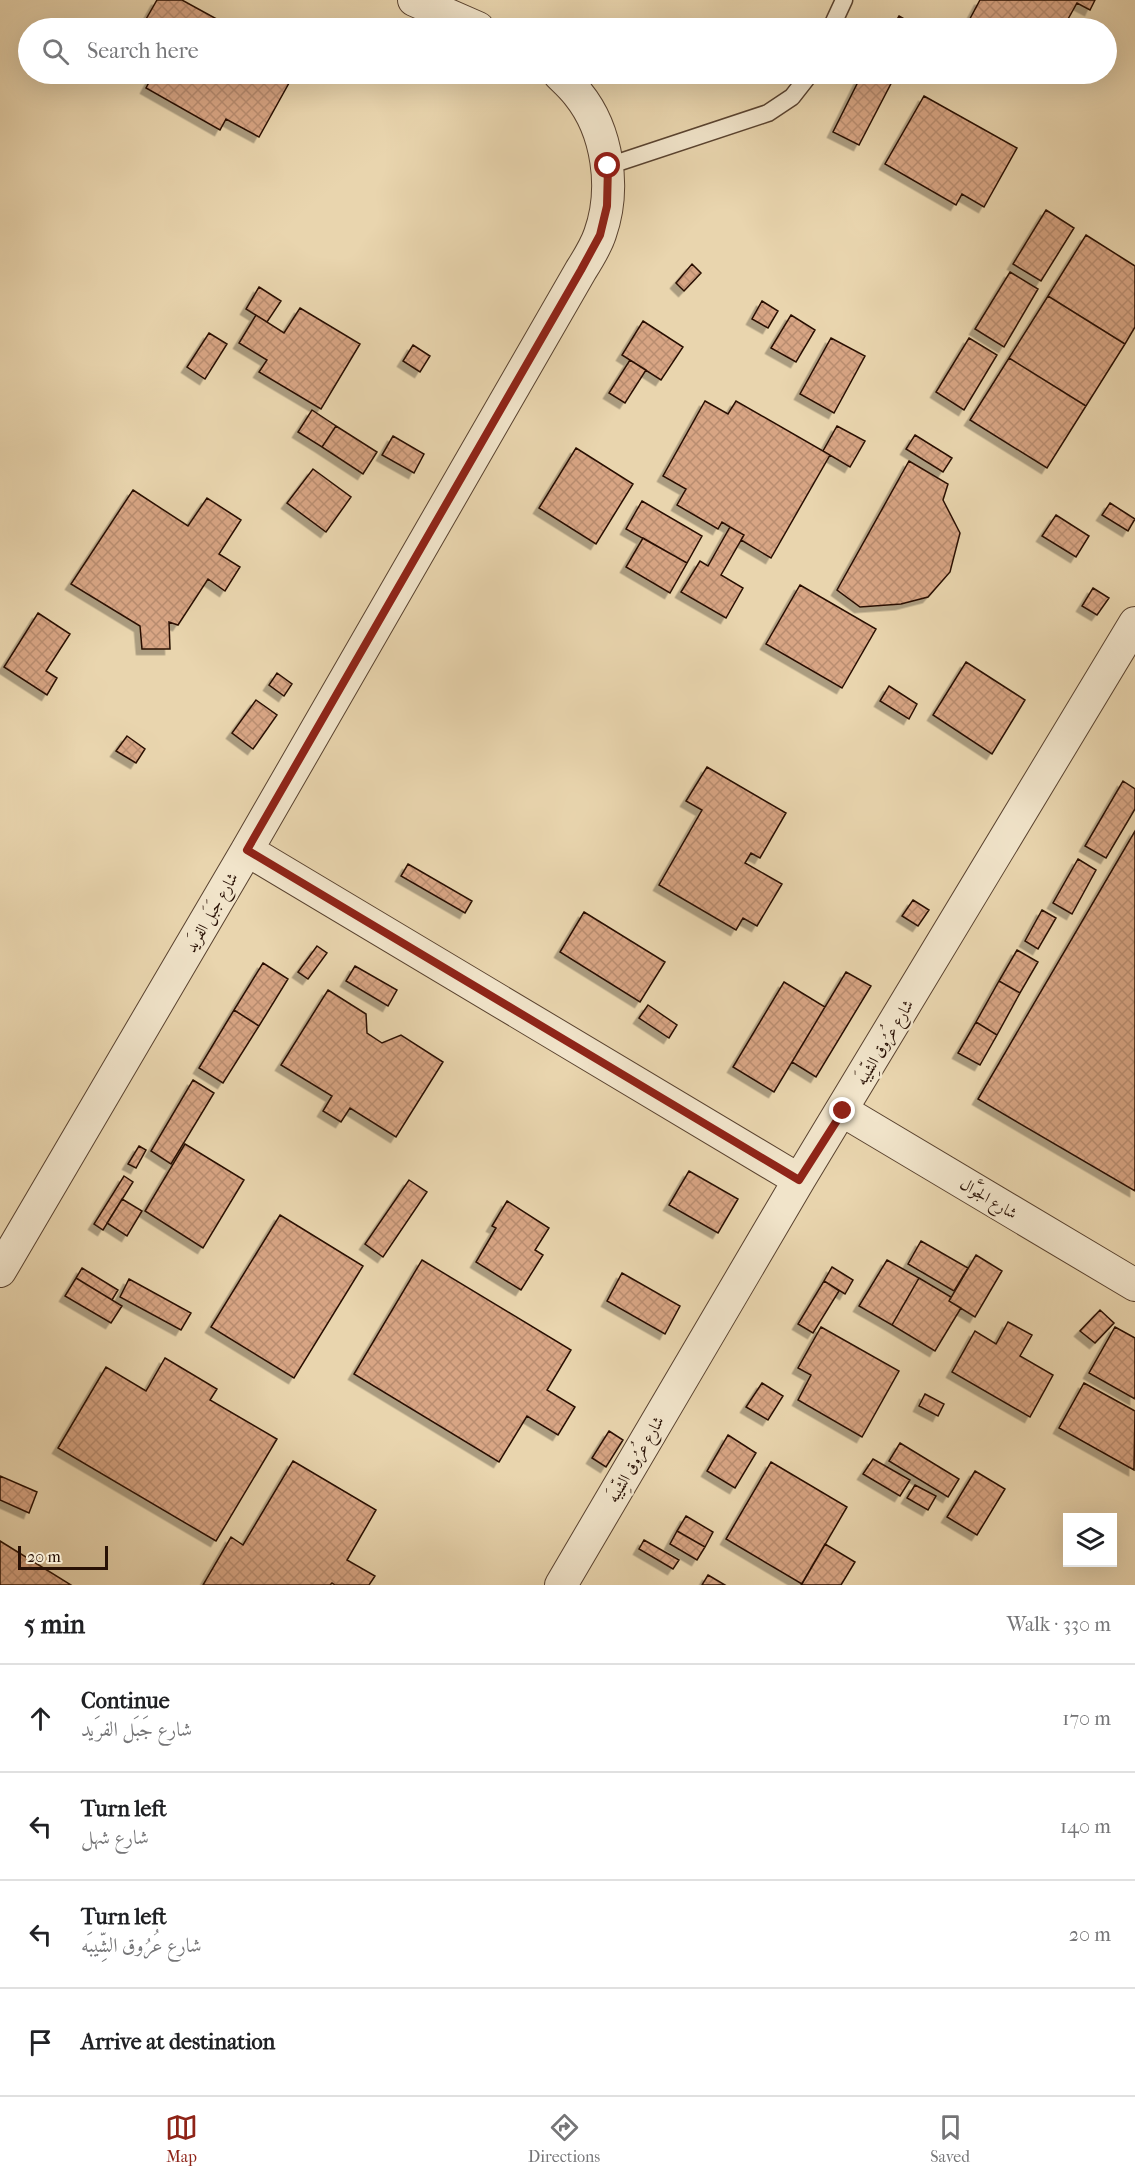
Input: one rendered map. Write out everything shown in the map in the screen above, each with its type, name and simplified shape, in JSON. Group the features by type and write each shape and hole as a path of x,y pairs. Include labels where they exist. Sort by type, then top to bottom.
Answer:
{"street":[{"path":"414,0 455,18"},
{"name":"شارع جَبَل الفرَيد","path":"0,1271 247,850 600,235 607,206 608,166 600,134 579,95 569,84"},
{"name":"شارع عُرُوق الشِّيبَه","path":"561,1585 799,1180 843,1111 1135,623"},
{"path":"247,850 799,1180"},
{"name":"شارع الجَوَّال","path":"843,1111 1135,1285"}],"lane":[{"path":"836,18 844,0"},
{"path":"608,166 768,113 792,97 802,84"}],"building":[{"path":"157,0 182,0 215,18 147,18"},
{"path":"980,0 1095,0 1090,10 1077,3 1069,18 970,18"},
{"path":"148,84 288,84 259,137 226,119 220,130 146,88"},
{"path":"857,84 891,84 859,145 833,132"},
{"path":"924,96 1017,148 984,207 962,194 956,205 885,164"},
{"path":"1046,210 1074,228 1041,281 1013,264"},
{"path":"1086,235 1135,266 1135,327 1125,344 1048,296"},
{"path":"692,264 701,273 684,291 676,283"},
{"path":"1010,272 1038,289 1004,347 975,329"},
{"path":"259,287 281,301 267,322 246,309"},
{"path":"1048,296 1125,344 1086,406 1009,358"},
{"path":"762,301 778,311 768,328 752,319"},
{"path":"300,308 360,344 321,409 259,372 267,360 239,343 256,315 284,333"},
{"path":"791,315 815,330 796,362 771,348"},
{"path":"643,321 683,347 661,380 622,355"},
{"path":"209,333 227,344 205,379 187,367"},
{"path":"831,338 865,356 834,413 800,394"},
{"path":"969,338 997,355 964,410 936,392"},
{"path":"413,345 430,356 420,372 403,361"},
{"path":"1009,358 1086,406 1047,468 970,420"},
{"path":"630,360 646,370 625,403 609,393"},
{"path":"705,401 728,414 736,401 830,455 771,558 741,540 744,535 722,522 718,529 677,505 686,489 663,476"},
{"path":"312,410 336,426 322,447 298,432"},
{"path":"336,426 377,452 363,474 322,447"},
{"path":"837,426 865,441 850,467 823,451"},
{"path":"915,435 952,458 943,472 906,449"},
{"path":"393,436 424,454 414,473 382,455"},
{"path":"576,448 633,484 596,544 539,508"},
{"path":"909,461 948,484 943,500 960,533 950,572 928,597 901,604 860,607 837,590"},
{"path":"313,469 351,497 326,532 287,503"},
{"path":"133,490 188,526 207,498 241,520 219,554 240,567 225,591 208,579 178,625 169,622 170,649 142,649 140,626 71,584"},
{"path":"642,501 702,536 687,563 626,529"},
{"path":"1110,503 1135,519 1128,531 1102,515"},
{"path":"1056,515 1089,536 1076,557 1042,536"},
{"path":"730,527 744,535 721,575 743,588 726,618 681,592 700,561 708,566"},
{"path":"643,538 687,563 670,593 626,567"},
{"path":"800,585 876,629 842,688 766,644"},
{"path":"1093,588 1109,598 1097,615 1082,606"},
{"path":"38,613 70,634 46,671 57,678 47,695 4,667"},
{"path":"966,662 1025,700 992,754 933,715"},
{"path":"277,673 292,684 284,696 269,685"},
{"path":"889,686 917,704 909,719 880,701"},
{"path":"256,700 277,715 253,749 232,733"},
{"path":"127,736 145,749 136,763 116,751"},
{"path":"707,767 786,813 760,858 751,853 745,863 782,884 757,926 743,918 736,930 659,885 702,810 686,801"},
{"path":"1123,781 1135,789 1135,809 1106,858 1085,846"},
{"path":"1135,831 1135,1191 978,1099"},
{"path":"1078,859 1096,870 1072,914 1053,903"},
{"path":"408,864 472,901 465,913 401,876"},
{"path":"913,900 929,910 918,926 902,916"},
{"path":"1042,910 1056,918 1038,949 1025,941"},
{"path":"584,912 665,962 640,1002 560,952"},
{"path":"317,946 327,953 308,979 298,972"},
{"path":"1017,950 1038,962 1020,993 999,981"},
{"path":"263,963 288,979 259,1026 234,1010"},
{"path":"355,966 397,990 388,1006 346,981"},
{"path":"846,972 871,986 816,1077 792,1062"},
{"path":"999,981 1020,993 997,1035 976,1022"},
{"path":"784,982 825,1007 774,1092 733,1067"},
{"path":"328,990 366,1014 367,1033 382,1043 401,1035 443,1062 396,1137 350,1108 341,1122 323,1111 332,1096 281,1065"},
{"path":"648,1005 677,1025 669,1038 639,1018"},
{"path":"234,1010 259,1026 223,1083 199,1068"},
{"path":"976,1022 997,1035 980,1065 958,1053"},
{"path":"193,1080 214,1093 171,1164 151,1151"},
{"path":"185,1144 244,1180 203,1248 145,1211"},
{"path":"139,1146 146,1150 136,1168 128,1164"},
{"path":"689,1171 738,1199 718,1233 669,1205"},
{"path":"124,1176 133,1182 103,1230 94,1224"},
{"path":"409,1180 427,1192 383,1257 365,1244"},
{"path":"122,1199 142,1211 127,1236 107,1223"},
{"path":"507,1201 549,1228 535,1250 543,1255 521,1290 476,1262 496,1228 492,1226"},
{"path":"280,1215 363,1266 294,1378 211,1327"},
{"path":"921,1241 968,1268 954,1291 908,1264"},
{"path":"976,1255 1002,1271 975,1317 949,1301"},
{"path":"422,1260 571,1350 547,1390 575,1407 558,1435 527,1416 499,1462 354,1374"},
{"path":"887,1260 919,1278 892,1325 859,1306"},
{"path":"832,1267 853,1280 845,1294 824,1281"},
{"path":"82,1268 118,1290 112,1300 76,1278"},
{"path":"622,1273 680,1306 665,1334 607,1301"},
{"path":"76,1278 122,1306 111,1323 65,1296"},
{"path":"919,1278 951,1297 949,1301 961,1308 935,1351 892,1325"},
{"path":"129,1279 191,1313 181,1330 120,1297"},
{"path":"824,1281 839,1291 813,1333 798,1324"},
{"path":"1100,1310 1114,1323 1095,1343 1080,1331"},
{"path":"1008,1322 1032,1335 1020,1356 1053,1375 1030,1417 952,1372 975,1331 996,1344"},
{"path":"821,1327 899,1371 862,1437 798,1400 811,1375 798,1368"},
{"path":"1115,1327 1135,1338 1135,1399 1089,1373"},
{"path":"165,1358 217,1389 210,1400 277,1439 216,1541 58,1448 106,1367 146,1391"},
{"path":"762,1383 783,1396 768,1420 746,1407"},
{"path":"1084,1383 1135,1411 1134,1470 1059,1428"},
{"path":"925,1394 944,1404 938,1416 919,1406"},
{"path":"609,1431 623,1440 606,1467 592,1458"},
{"path":"728,1435 756,1453 735,1488 707,1471"},
{"path":"900,1443 959,1479 948,1497 889,1461"},
{"path":"873,1459 910,1480 900,1496 863,1474"},
{"path":"293,1461 376,1510 347,1560 375,1576 369,1585 335,1585 332,1583 330,1585 203,1585 231,1537 243,1545"},
{"path":"771,1462 847,1507 802,1584 726,1539"},
{"path":"975,1471 1005,1489 977,1535 947,1517"},
{"path":"0,1476 37,1492 29,1513 0,1500"},
{"path":"915,1485 936,1496 928,1510 907,1498"},
{"path":"686,1516 713,1532 705,1547 677,1531"},
{"path":"677,1531 705,1547 697,1560 670,1544"},
{"path":"644,1540 679,1560 673,1569 639,1549"},
{"path":"0,1541 71,1585 0,1585"},
{"path":"825,1544 855,1562 841,1585 801,1585"},
{"path":"708,1575 725,1585 702,1585"}],"route":[{"path":"608,166 607,206 600,235 247,850 799,1180 843,1111"}]}
